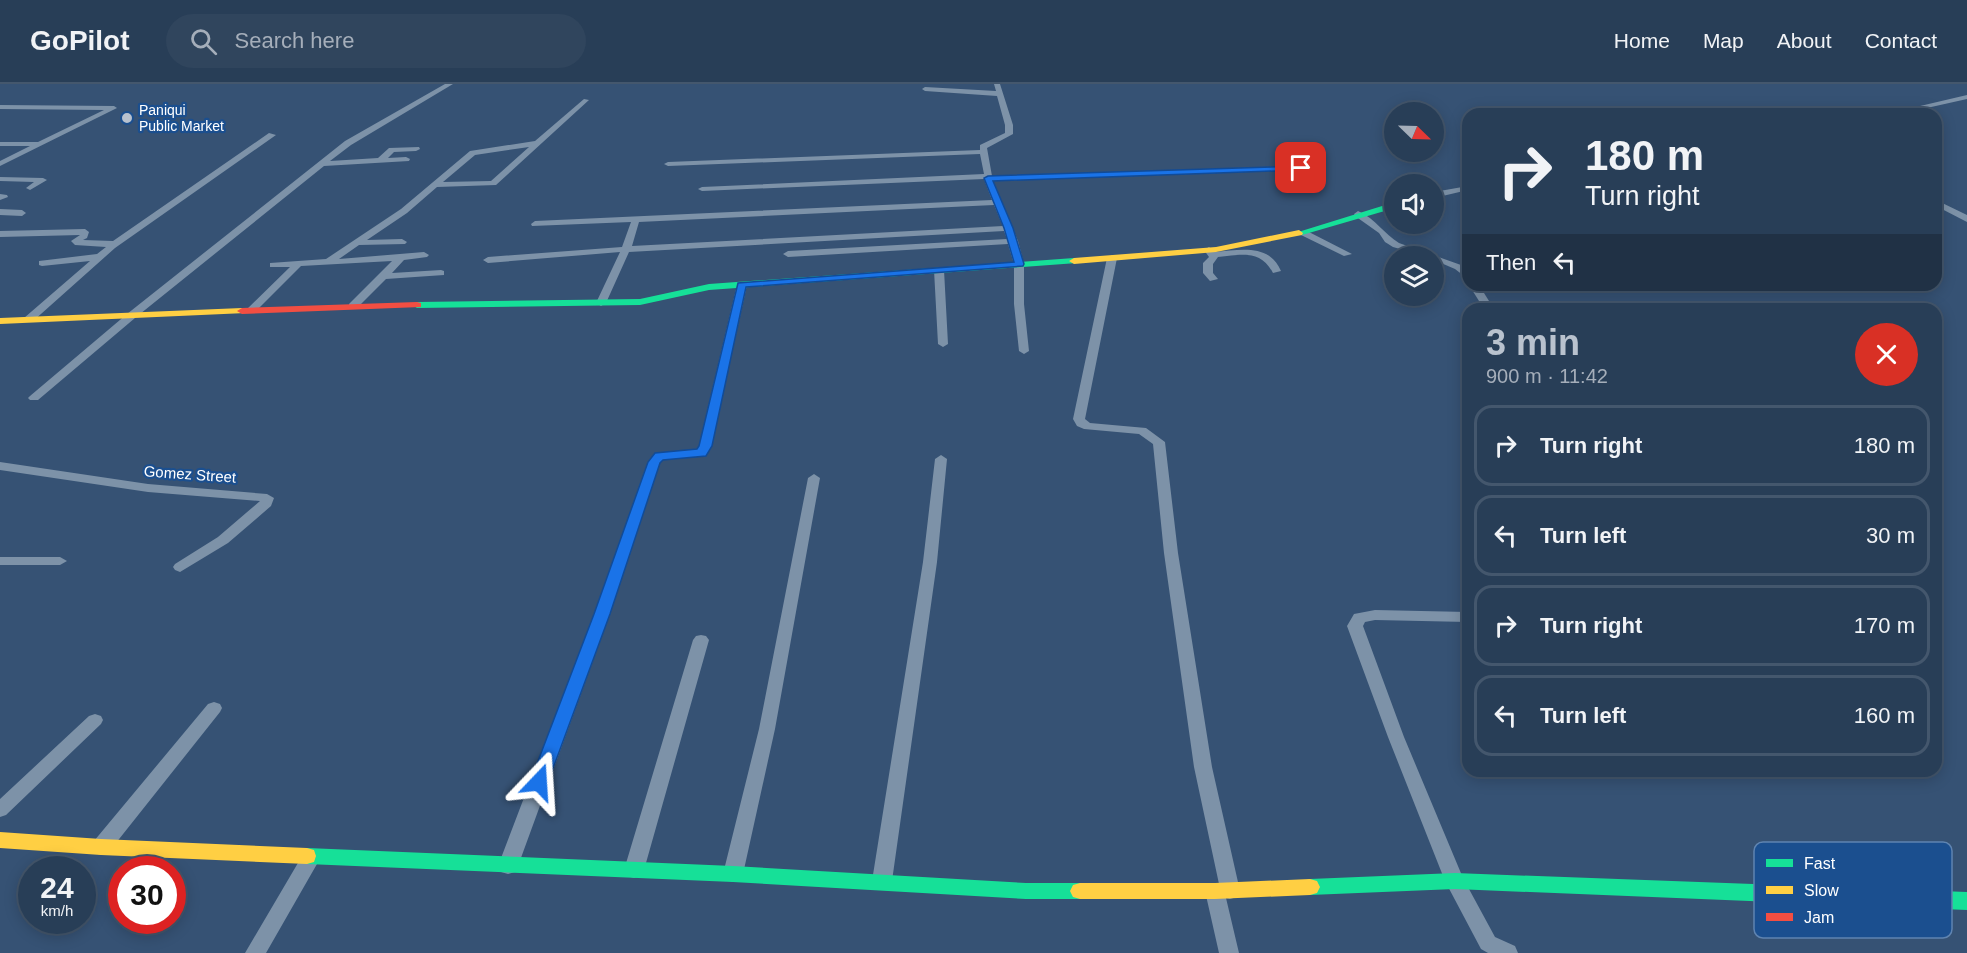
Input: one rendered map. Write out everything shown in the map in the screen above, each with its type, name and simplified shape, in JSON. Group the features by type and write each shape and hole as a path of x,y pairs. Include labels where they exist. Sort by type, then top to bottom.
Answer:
{"street":[{"path":"34,398 131,316 354,139 450,84"},
{"path":"997,84 1010,134 987,144 983,147 983,152 988,177 1019,264 1019,304 1024,351"},
{"path":"925,89 1000,94"},
{"path":"1917,108 1967,97"},
{"path":"436,186 493,183 586,100"},
{"path":"0,107 114,108 0,164"},
{"path":"28,320 114,244 272,135"},
{"path":"328,262 360,243 436,186 473,153 538,143"},
{"path":"0,144 41,144"},
{"path":"380,161 392,150 416,149"},
{"path":"668,164 983,152"},
{"path":"321,164 406,159"},
{"path":"702,189 988,177 1301,168"},
{"path":"0,178 43,180 30,188"},
{"path":"1444,193 1462,189"},
{"path":"535,224 998,202"},
{"path":"1942,205 1967,219"},
{"path":"1211,253 1304,233 1358,214 1384,208"},
{"path":"0,212 22,213"},
{"path":"1358,214 1382,231 1388,240 1399,246"},
{"path":"601,303 626,249 636,219"},
{"path":"488,260 626,249 1008,228"},
{"path":"0,234 85,232 84,236 76,241 78,243 114,244"},
{"path":"1304,233 1347,254"},
{"path":"360,243 402,242"},
{"path":"789,254 1013,242"},
{"path":"1211,253 1214,258 1208,263 1208,273 1214,279"},
{"path":"0,321 353,306 640,302 709,287 1019,264 1211,253 1259,255 1272,261 1276,272"},
{"path":"273,265 424,255"},
{"path":"42,263 99,257"},
{"path":"353,306 401,258"},
{"path":"1112,258 1079,419 1081,423 1088,426 1142,431 1159,441 1171,553 1223,891 1229,953"},
{"path":"1444,261 1462,271"},
{"path":"250,310 298,264"},
{"path":"939,270 943,344"},
{"path":"383,276 441,273"},
{"path":"508,866 602,614 654,462 659,456 702,453 705,446 742,285"},
{"path":"882,881 930,562 941,459"},
{"name":"Gomez Street","path":"0,466 148,488 267,498 266,502 234,532 180,567"},
{"path":"733,874 767,729 814,478"},
{"path":"0,561 60,561"},
{"path":"1462,617 1375,615 1359,618 1355,626 1396,737 1455,881 1488,943 1508,953"},
{"path":"634,870 701,640"},
{"path":"101,847 214,708"},
{"path":"0,810 95,720"},
{"path":"0,840 312,857 882,881 1026,891 1223,891 1455,881 1754,893"},
{"path":"255,953 312,857"},
{"path":"1952,901 1967,902"}],"traffic: fast":[{"path":"1299,233 1384,208"},
{"path":"417,305 640,302 709,287 1074,261"},
{"path":"307,856 733,874 1026,891 1080,891"},
{"path":"1310,887 1455,881 1754,893"},
{"path":"1952,900 1967,901"}],"traffic: slow":[{"path":"1074,261 1216,250 1299,233"},
{"path":"0,321 242,311"},
{"path":"0,840 307,856"},
{"path":"1080,891 1215,891 1310,887"}],"traffic: jam":[{"path":"242,311 417,305"}],"place":[{"name":"Paniqui Public Market","path":"127,118"}],"route":[{"path":"539,782 602,614 654,462 659,456 668,454 702,453 705,446 742,285 1019,264 1008,228 988,178 1301,168"}]}
